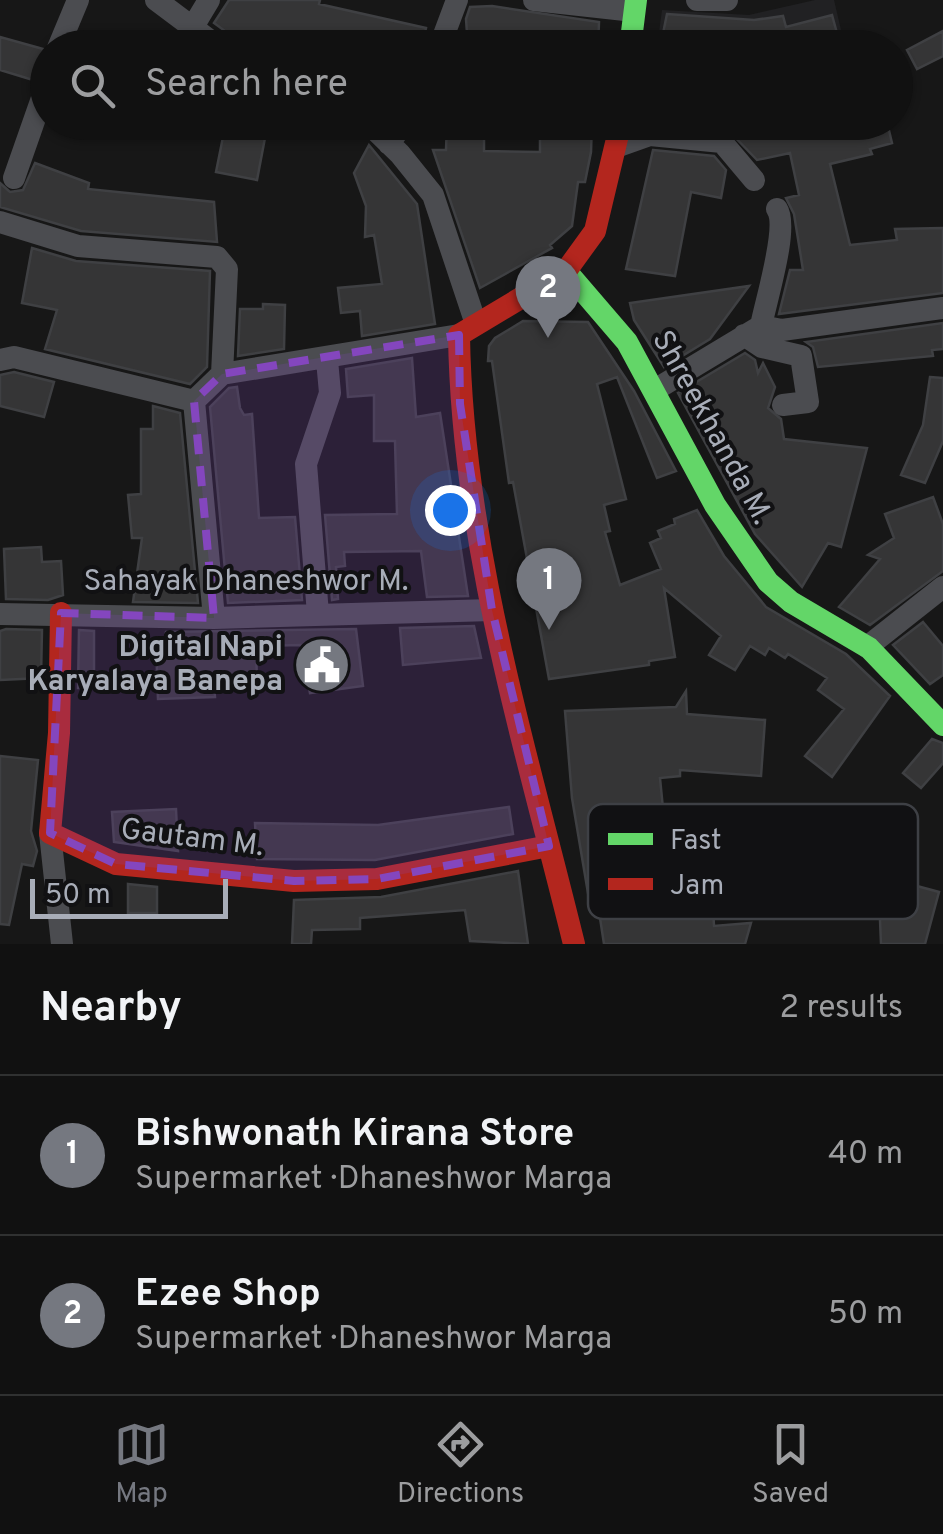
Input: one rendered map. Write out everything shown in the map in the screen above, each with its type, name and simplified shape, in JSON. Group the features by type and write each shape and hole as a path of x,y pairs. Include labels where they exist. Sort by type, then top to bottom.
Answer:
{"street":[{"path":"66,30 78,0"},
{"path":"156,0 191,30 209,0"},
{"path":"446,30 457,0"},
{"path":"534,0 635,6"},
{"path":"697,0 727,0"},
{"path":"14,178 30,133"},
{"path":"386,140 432,195 468,330 460,404 492,610 574,944"},
{"path":"390,144 393,140"},
{"path":"194,401 222,374 327,360 468,330 566,271 595,230 620,140"},
{"path":"619,146 636,140"},
{"path":"701,140 722,142 754,180"},
{"path":"777,209 784,232 752,331 762,347 801,356 808,402 783,405"},
{"path":"0,222 78,246 216,257 228,269 222,374"},
{"name":"Shreekhanda M.","path":"566,271 598,300 658,388 704,486 769,584 799,610 867,647 943,725"},
{"path":"658,388 752,331 943,308"},
{"path":"0,360 14,357 194,401"},
{"path":"318,614 306,464 330,393 327,360"},
{"path":"194,401 214,618"},
{"path":"867,647 943,587"},
{"name":"Sahayak Dhaneshwor M.","path":"0,614 214,618 492,610"},
{"path":"61,613 59,733 50,833 62,944"},
{"name":"Gautam M.","path":"50,833 116,864 294,881 377,879 549,846"}],"highlighted area":[{"path":"459,335 460,404 492,610 549,846 377,879 294,881 116,864 50,833 61,613 214,618 194,401 222,374"}],"shaded area":[{"path":"815,0 834,0 841,30 659,30 662,10 749,15"}],"building":[{"path":"229,0 320,0 319,4 426,28 224,30 214,23"},
{"path":"492,6 599,22 599,30 467,30 470,7"},
{"path":"667,14 754,20 783,16 786,27 832,15 836,30 664,30"},
{"path":"943,31 943,56 917,69 913,47"},
{"path":"0,37 30,45 30,79 0,70"},
{"path":"222,140 265,140 257,180 216,172"},
{"path":"446,140 484,140 484,151 540,152 540,140 591,140 585,182 578,182 572,226 550,245 552,248 480,288 433,150 446,150"},
{"path":"738,140 891,140 892,143 870,149 872,154 830,164 850,245 897,240 895,229 943,228 943,293 779,314 790,270 803,270 794,214 786,198 799,195 790,153 757,160"},
{"path":"369,145 417,204 435,324 362,336 360,311 341,313 338,288 382,284 374,235 365,237 366,206 354,173"},
{"path":"653,150 714,156 726,170 721,198 691,192 675,276 626,269"},
{"path":"35,163 89,183 88,189 214,202 217,242 81,231 0,207 0,183 10,192 23,190"},
{"path":"32,248 76,261 210,271 207,367 190,384 45,349 57,310 22,303"},
{"path":"749,286 710,339 664,367 634,320 630,303"},
{"path":"263,304 285,305 284,349 238,356 240,309 263,309"},
{"path":"523,321 588,322 634,391 676,471 657,478 617,377 597,384 626,499 604,505 610,531 605,532 620,585 661,569 650,543 661,538 658,531 675,524 674,519 697,510 724,556 766,607 846,654 890,696 832,777 805,756 844,709 818,690 827,678 788,654 785,658 769,648 765,655 750,646 735,670 709,655 721,636 664,588 675,657 649,661 649,665 549,679 513,482 509,483 492,361 488,361 489,346 495,338"},
{"path":"943,323 943,349 932,350 933,356 818,367 813,347 806,342"},
{"path":"745,353 755,360 758,373 763,363 775,387 768,408 781,419 784,439 867,448 841,547 828,543 802,587 755,534 678,393"},
{"path":"412,358 416,417 440,413 468,596 427,597 421,551 344,552 345,566 336,567 338,599 332,600 325,515 397,514 395,441 374,441 374,395 348,397 346,369"},
{"path":"14,372 54,382 44,417 0,406 0,375"},
{"path":"930,377 943,378 943,441 925,483 901,475 923,425"},
{"path":"237,387 240,408 244,415 252,414 259,518 295,517 302,600 228,603 210,407 229,388"},
{"path":"153,406 180,413 198,603 133,602 142,538 132,538 128,495 141,494 141,429 153,429"},
{"path":"933,497 943,524 943,571 870,625 839,607 880,559 868,555 894,538 885,514"},
{"path":"41,547 42,562 61,561 63,595 48,600 6,599 4,549"},
{"path":"923,622 943,646 943,675 930,684 893,645"},
{"path":"474,626 481,658 403,665 400,628"},
{"path":"356,629 363,686 310,693 301,645 256,646 257,683 214,685 215,697 158,699 156,645 164,645 166,632"},
{"path":"42,630 41,678 0,680 0,631"},
{"path":"79,630 94,631 94,688 78,688"},
{"path":"686,691 687,714 765,720 761,776 680,770 680,776 660,778 663,804 588,804 588,893 572,798 565,711 676,707"},
{"path":"932,739 943,743 943,763 921,788 903,773"},
{"path":"0,756 38,760 31,831 37,851 33,866 22,864 9,925 0,924"},
{"path":"509,807 513,834 375,860 257,859 255,823 378,825"},
{"path":"176,809 178,851 114,842 112,812"},
{"path":"518,871 528,944 470,941 465,910 360,918 360,929 312,930 311,944 292,944 294,900 381,897"},
{"path":"128,884 157,887 157,913 128,913"},
{"path":"918,886 939,892 925,944 881,944 880,920 918,919"},
{"path":"600,919 714,919 714,926 751,923 745,944 604,944"}],"traffic: fast":[{"path":"632,30 636,0"},
{"path":"566,271 627,342 715,505 768,582 791,602 869,648 943,725"}],"traffic: jam":[{"path":"574,944 517,718 484,566 471,490 459,335 566,271 595,231 617,140"},
{"path":"61,613 59,733 50,833 116,864 294,881 377,879 549,846"}],"place":[{"name":"Ezee Shop","path":"548,338"},
{"name":"Bishwonath Kirana Store","path":"549,630"},
{"name":"Digital Napi Karyalaya Banepa","path":"322,665"}]}
